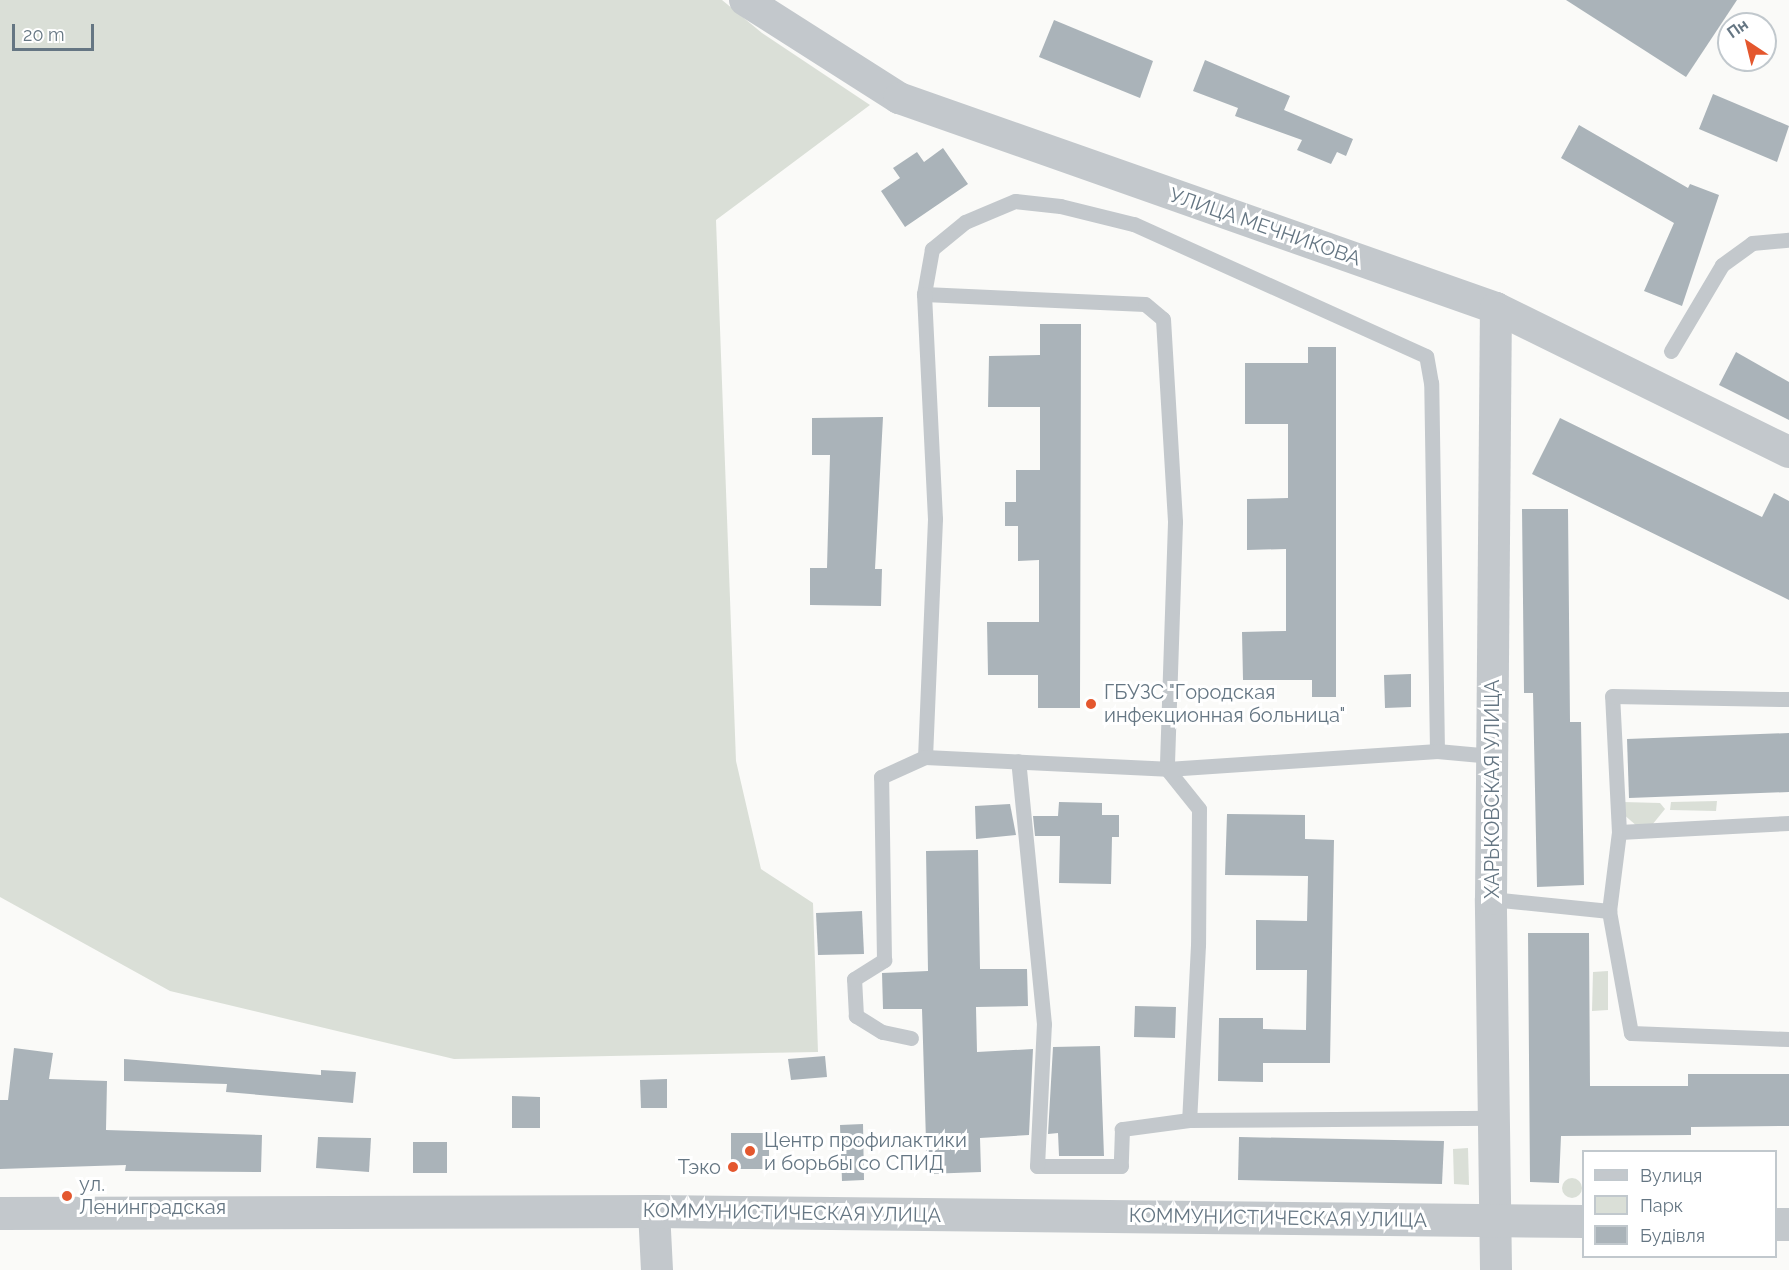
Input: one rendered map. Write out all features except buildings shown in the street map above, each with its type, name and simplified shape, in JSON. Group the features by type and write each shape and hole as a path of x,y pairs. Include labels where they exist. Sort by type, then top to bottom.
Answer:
{"street":[{"name":"УЛИЦА МЕЧНИКОВА","path":"745,0 899,98 1496,308 1789,452"},
{"name":"ХАРЬКОВСКАЯ УЛИЦА","path":"1496,308 1491,899 1496,1118 1496,1270"},
{"name":"КОММУНИСТИЧЕСКАЯ УЛИЦА","path":"0,1213 654,1211 1582,1221"},
{"path":"654,1211 657,1270"}],"lane":[{"path":"924,757 935,519 924,294 932,249 965,222 1015,201 1060,206 1133,224 1426,356 1431,383 1437,751"},
{"path":"1671,351 1722,265 1752,243 1789,240"},
{"path":"924,294 1145,304 1163,319 1175,522 1167,769 1199,809 1189,1120"},
{"path":"1789,699 1612,696 1619,832 1610,911 1630,1034 1789,1039"},
{"path":"911,1038 882,1032 856,1016 854,979 884,960 881,777 924,757 1167,769 1437,751 1492,756"},
{"path":"1018,762 1044,1024 1036,1166 1121,1167 1122,1129 1189,1120 1496,1118"},
{"path":"1619,832 1789,823"},
{"path":"1491,899 1610,911"}],"green space":[{"path":"0,0 722,0 762,33 870,105 716,220 736,761 761,869 813,903 818,1052 454,1059 170,991 0,897"},
{"path":"1717,801 1716,811 1670,810 1671,802"},
{"path":"1623,802 1660,803 1665,809 1652,825 1638,827 1622,813"},
{"path":"1608,971 1608,1010 1592,1011 1593,972"},
{"path":"1468,1148 1469,1185 1454,1184 1453,1149"},
{"path":"1568,1178 1576,1178 1582,1184 1582,1192 1576,1198 1568,1198 1562,1192 1562,1184"}],"place":[{"name":"ГБУЗС \"Городская инфекционная больница\"","path":"1091,704"},
{"name":"Центр профилактики и борьбы со СПИД","path":"750,1151"},
{"name":"Тэко","path":"733,1167"},
{"name":"ул. Ленинградская","path":"67,1196"}]}
